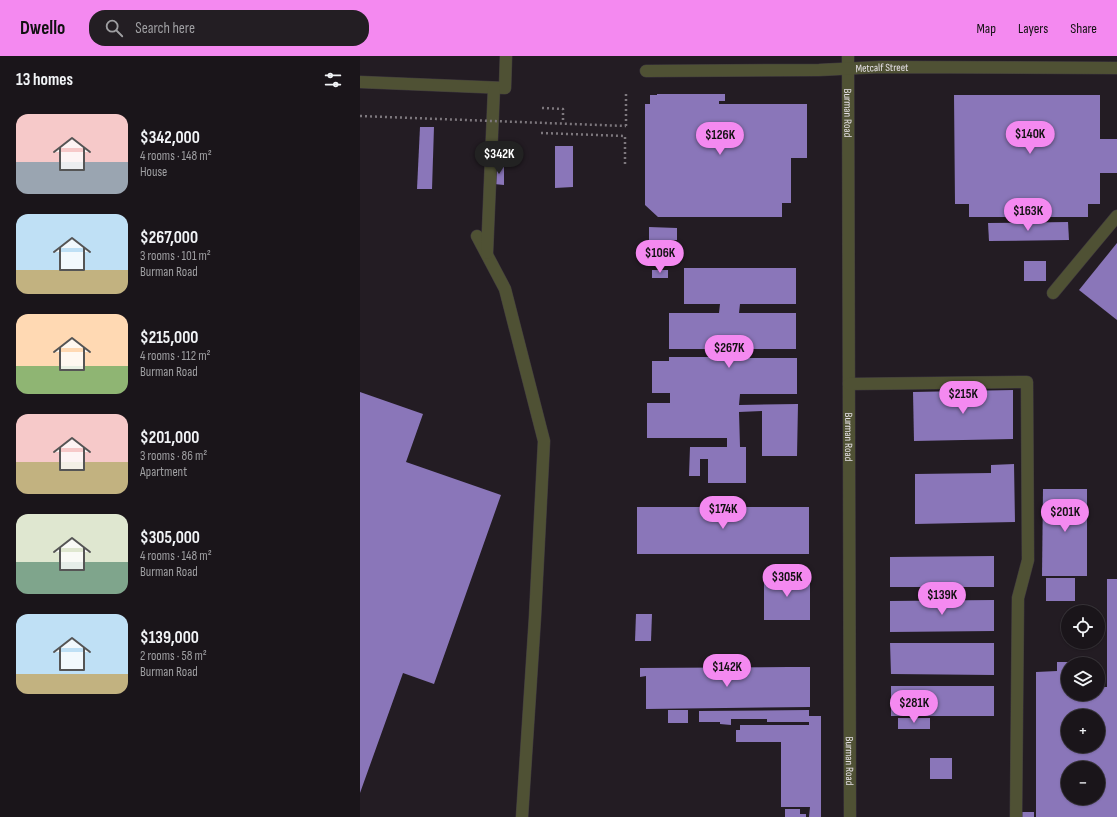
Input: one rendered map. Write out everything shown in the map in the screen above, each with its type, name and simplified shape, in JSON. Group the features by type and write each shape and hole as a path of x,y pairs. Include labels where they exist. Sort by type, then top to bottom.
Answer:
{"street":[{"path":"360,82 505,88 506,56"},
{"name":"Metcalf Street","path":"646,70 819,70 848,62 880,67 1041,62 1117,68"},
{"name":"Burman Road","path":"848,62 850,817"},
{"path":"486,254 494,88"},
{"path":"1053,293 1117,216"},
{"path":"477,236 505,289 544,441 522,817"},
{"path":"849,384 1026,382 1028,560 1018,598 1016,817"}],"path":[{"path":"360,116 626,126 626,94"},
{"path":"542,108 563,109 563,123"},
{"path":"541,133 625,136 625,164"}],"building":[{"path":"725,94 725,101 719,101 719,104 807,104 807,158 791,158 791,203 782,203 782,217 658,217 645,205 645,104 650,104 650,95"},
{"path":"954,95 1100,95 1100,139 1117,139 1117,173 1100,173 1100,204 1088,204 1088,217 969,217 969,204 955,204"},
{"path":"420,127 434,127 432,189 417,189"},
{"path":"555,146 573,146 573,187 555,188"},
{"path":"494,165 504,165 504,185 494,184"},
{"path":"1068,222 1069,240 989,241 988,223"},
{"path":"649,227 677,228 677,240 649,240"},
{"path":"1117,243 1117,320 1079,290"},
{"path":"1024,261 1046,261 1046,281 1024,281"},
{"path":"684,268 796,268 796,304 740,304 739,313 796,313 796,349 739,349 739,358 797,358 797,394 740,394 739,405 798,404 797,456 762,456 762,411 739,412 740,447 746,447 746,483 708,483 708,459 700,459 700,476 689,476 690,447 727,447 727,438 647,438 647,403 670,403 670,393 652,393 652,361 669,361 669,357 720,357 720,349 669,349 669,313 719,313 720,304 684,304"},
{"path":"652,270 668,270 668,278 652,278"},
{"path":"1013,390 1013,439 914,441 913,392"},
{"path":"360,392 423,414 406,462 501,495 434,684 403,673 360,793"},
{"path":"1014,464 1015,522 915,524 915,474 991,473 991,465"},
{"path":"1043,489 1087,489 1087,576 1042,576"},
{"path":"637,507 809,507 809,554 637,554"},
{"path":"994,556 994,587 890,587 890,557"},
{"path":"764,575 810,575 810,620 764,620"},
{"path":"1046,578 1075,578 1075,601 1046,601"},
{"path":"1107,579 1117,579 1117,817 1036,817 1036,672 1057,671 1057,662 1061,662 1061,701 1105,701 1105,687 1107,687"},
{"path":"994,600 994,631 890,632 890,601"},
{"path":"636,614 652,614 651,641 635,641"},
{"path":"890,643 994,643 994,675 891,674"},
{"path":"810,667 810,707 646,709 646,676 640,677 640,668"},
{"path":"891,686 994,686 994,716 891,716"},
{"path":"668,710 688,710 688,723 668,723"},
{"path":"809,710 809,716 821,716 821,817 809,817 810,807 781,807 781,742 736,742 736,730 740,730 740,725 809,725 809,722 767,722 767,719 731,719 731,725 720,724 720,722 699,722 699,711"},
{"path":"898,718 930,718 930,729 898,729"},
{"path":"930,758 952,758 952,779 930,779"},
{"path":"785,809 800,809 800,814 806,814 806,817 785,817"},
{"path":"1022,812 1034,812 1034,817 1022,817"}]}
